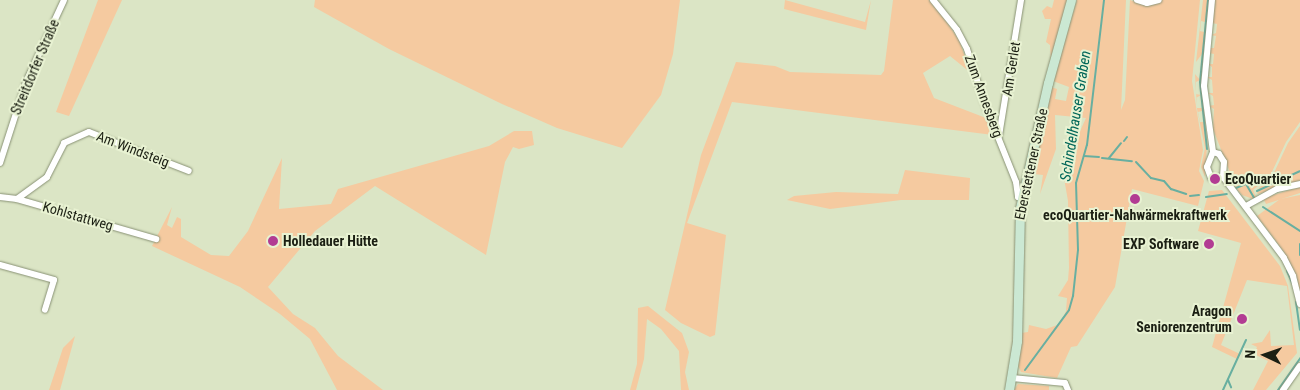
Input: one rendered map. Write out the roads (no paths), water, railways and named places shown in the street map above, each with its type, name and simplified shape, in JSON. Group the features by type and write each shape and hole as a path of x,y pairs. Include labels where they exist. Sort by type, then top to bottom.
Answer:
{"main road":[{"name":"Eberstettener Straße","path":"1009,390 1017,341 1018,232 1022,198 1071,0"}],"street":[{"name":"Streitdorfer Straße","path":"0,163 26,82 64,0"},
{"name":"Zum Annesberg","path":"933,0 962,37 1016,182 1018,197 1022,198"},
{"name":"Am Gerlet","path":"999,138 1021,0"},
{"path":"1137,0 1147,4 1158,0"},
{"path":"1212,0 1204,86 1213,152 1207,163 1209,175 1215,179 1223,177"},
{"name":"Am Windsteig","path":"17,199 48,176 64,143 90,132 189,171"},
{"path":"1213,152 1219,154 1224,162 1223,177 1289,267 1300,304"},
{"path":"1246,206 1277,189 1300,184"},
{"name":"Kohlstattweg","path":"0,197 17,199 156,239"},
{"path":"0,265 54,280 45,310"},
{"path":"1283,390 1300,366"},
{"path":"1012,378 1064,383 1068,390"}],"waterway":[{"name":"Schindelhauser Graben","path":"1025,370 1069,310 1073,296 1078,250 1076,183 1087,145 1104,0"},
{"path":"1207,149 1200,82 1208,0"},
{"path":"1124,141 1127,137"},
{"path":"1109,158 1121,143"},
{"path":"1084,156 1099,157"},
{"path":"1102,158 1132,161"},
{"path":"1136,162 1151,178 1164,181 1171,189 1186,194"},
{"path":"1257,191 1300,171"},
{"path":"1236,188 1246,184 1254,198"},
{"path":"1206,197 1227,194"},
{"path":"1190,196 1199,195"},
{"path":"1263,207 1300,231"},
{"path":"1300,244 1300,255"},
{"path":"1287,271 1292,283"},
{"path":"1296,302 1300,330"},
{"path":"1223,390 1246,340"},
{"path":"1278,390 1300,358"},
{"path":"1228,380 1231,387"}],"place":[{"name":"EcoQuartier","path":"1215,179"},
{"name":"ecoQuartier-Nahwärmekraftwerk","path":"1135,199"},
{"name":"Holledauer Hütte","path":"273,241"},
{"name":"EXP Software","path":"1209,244"},
{"name":"Aragon Seniorenzentrum","path":"1242,319"}]}
